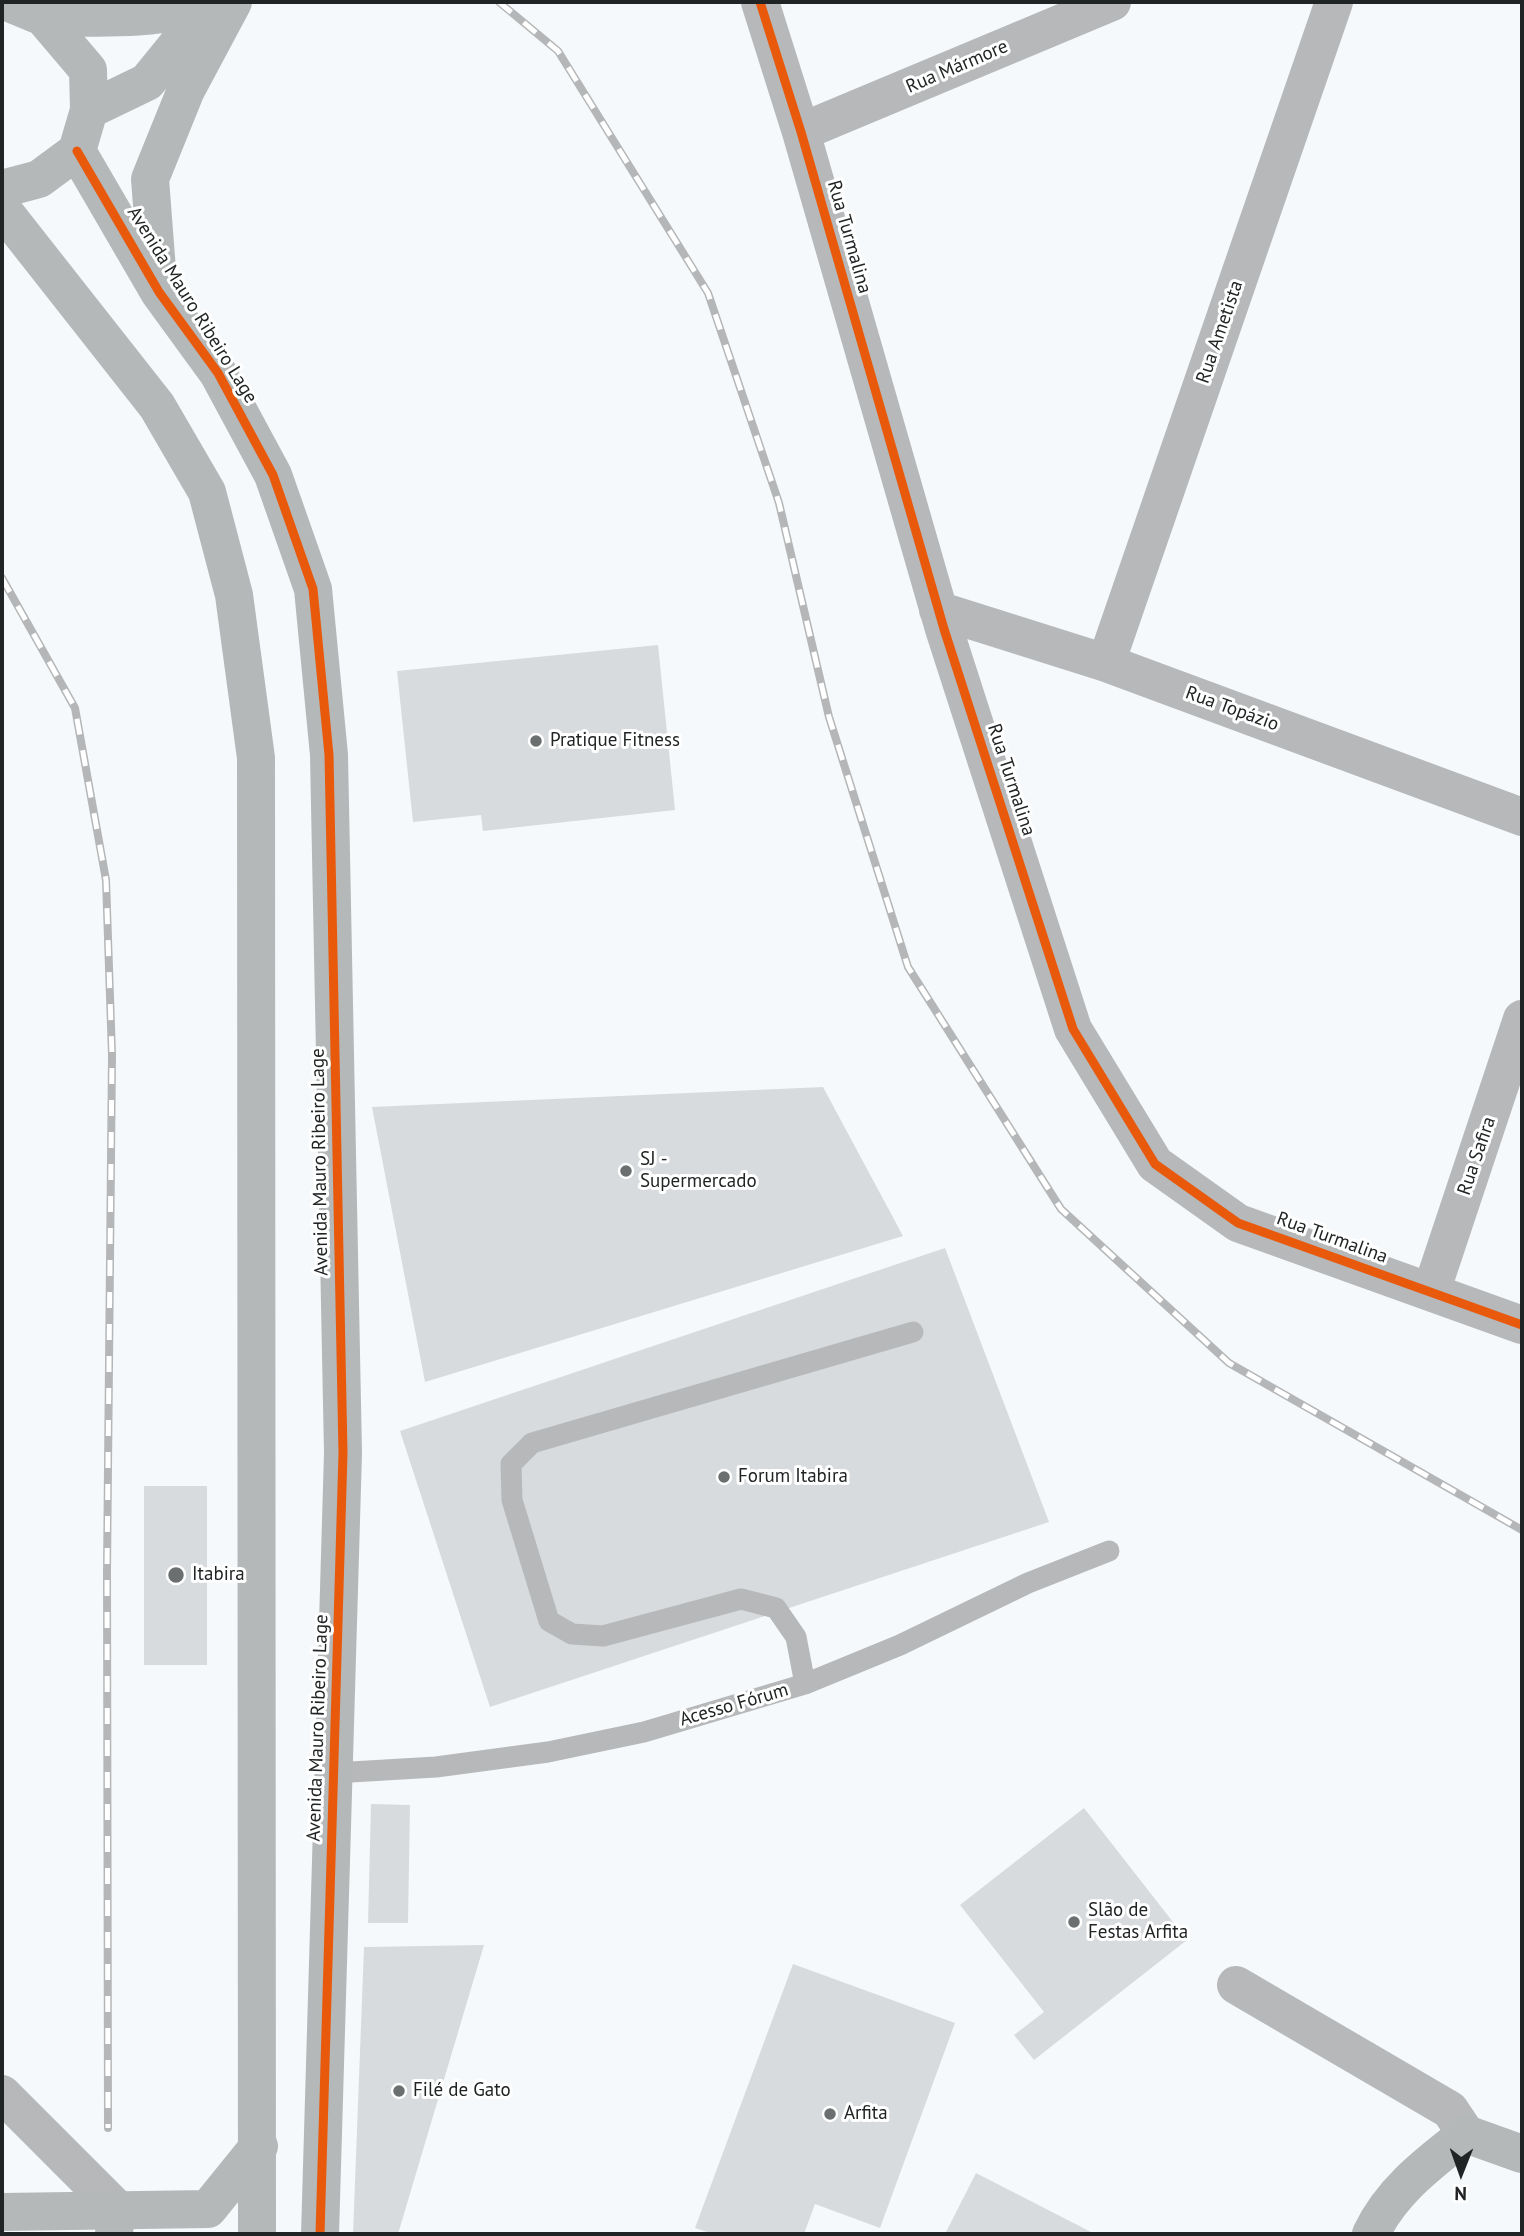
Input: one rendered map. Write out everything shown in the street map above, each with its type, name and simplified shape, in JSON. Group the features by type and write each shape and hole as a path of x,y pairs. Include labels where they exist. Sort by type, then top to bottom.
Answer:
{"street":[{"path":"7,2 43,17 138,17 189,9 196,2"},
{"path":"89,110 147,82 212,2"},
{"path":"159,292 150,179 186,90 233,2"},
{"name":"Rua Turmalina","path":"760,2 801,132 941,619 1073,1029 1155,1164 1238,1223 1522,1325"},
{"name":"Rua Mármore","path":"801,132 1112,2"},
{"name":"Rua Ametista","path":"1106,663 1334,2"},
{"path":"2,189 39,179 77,151 89,110 88,70 43,17"},
{"name":"Avenida Mauro Ribeiro Lage","path":"77,151 159,292 218,373 273,475 313,589 328,755 343,1453 320,2234"},
{"path":"2,209 158,405 207,492 234,595 254,745 259,2146 257,2234"},
{"name":"Rua Topázio","path":"941,619 1106,663 1522,817"},
{"name":"Rua Safira","path":"1431,1292 1522,1020"},
{"path":"1236,1985 1450,2109 1466,2134 1522,2154"},
{"path":"2,2094 115,2221 160,2234"},
{"path":"1371,2234 1382,2211 1420,2170 1466,2134"},
{"path":"2,2213 115,2221 208,2209 259,2146"}],"lane":[{"path":"805,1684 796,1637 776,1608 741,1599 603,1636 572,1634 549,1621 512,1500 511,1464 531,1443 914,1332"},
{"name":"Acesso Fórum","path":"334,1773 436,1767 548,1752 644,1732 805,1684 900,1645 1028,1583 1109,1551"}],"building":[{"name":"Pratique Fitness","path":"658,645 675,810 483,831 481,815 413,822 397,671"},
{"name":"SJ - Supermercado","path":"823,1087 903,1236 425,1382 372,1107"},
{"name":"Forum Itabira","path":"945,1248 1049,1522 490,1707 400,1431"},
{"name":"Itabira","path":"144,1486 207,1486 207,1665 144,1665"},
{"path":"371,1804 410,1805 408,1923 368,1923"},
{"name":"Slão de Festas Arfita","path":"1084,1808 1187,1940 1034,2060 1014,2035 1044,2012 960,1905"},
{"name":"Filé de Gato","path":"484,1945 398,2234 353,2234 364,1947"},
{"name":"Arfita","path":"793,1964 955,2023 880,2228 815,2204 804,2234 713,2234 695,2228"},
{"path":"976,2173 1095,2234 945,2234"}],"railway":[{"path":"499,2 558,51 708,293 779,503 829,717 908,967 1061,1209 1229,1363 1522,1530"},
{"path":"2,578 75,708 106,880 112,1055 107,1571 108,2128"}],"cycle path":[{"path":"760,2 801,132 944,629 1073,1029 1155,1164 1238,1223 1522,1325"},
{"path":"77,151 159,292 218,373 273,475 313,589 329,755 343,1453 320,2234"}],"place":[{"name":"Pratique Fitness","path":"536,741"},
{"name":"SJ - Supermercado","path":"626,1171"},
{"name":"Forum Itabira","path":"724,1477"},
{"name":"Itabira","path":"176,1575"},
{"name":"Slão de Festas Arfita","path":"1074,1922"},
{"name":"Filé de Gato","path":"399,2091"},
{"name":"Arfita","path":"830,2114"}]}
